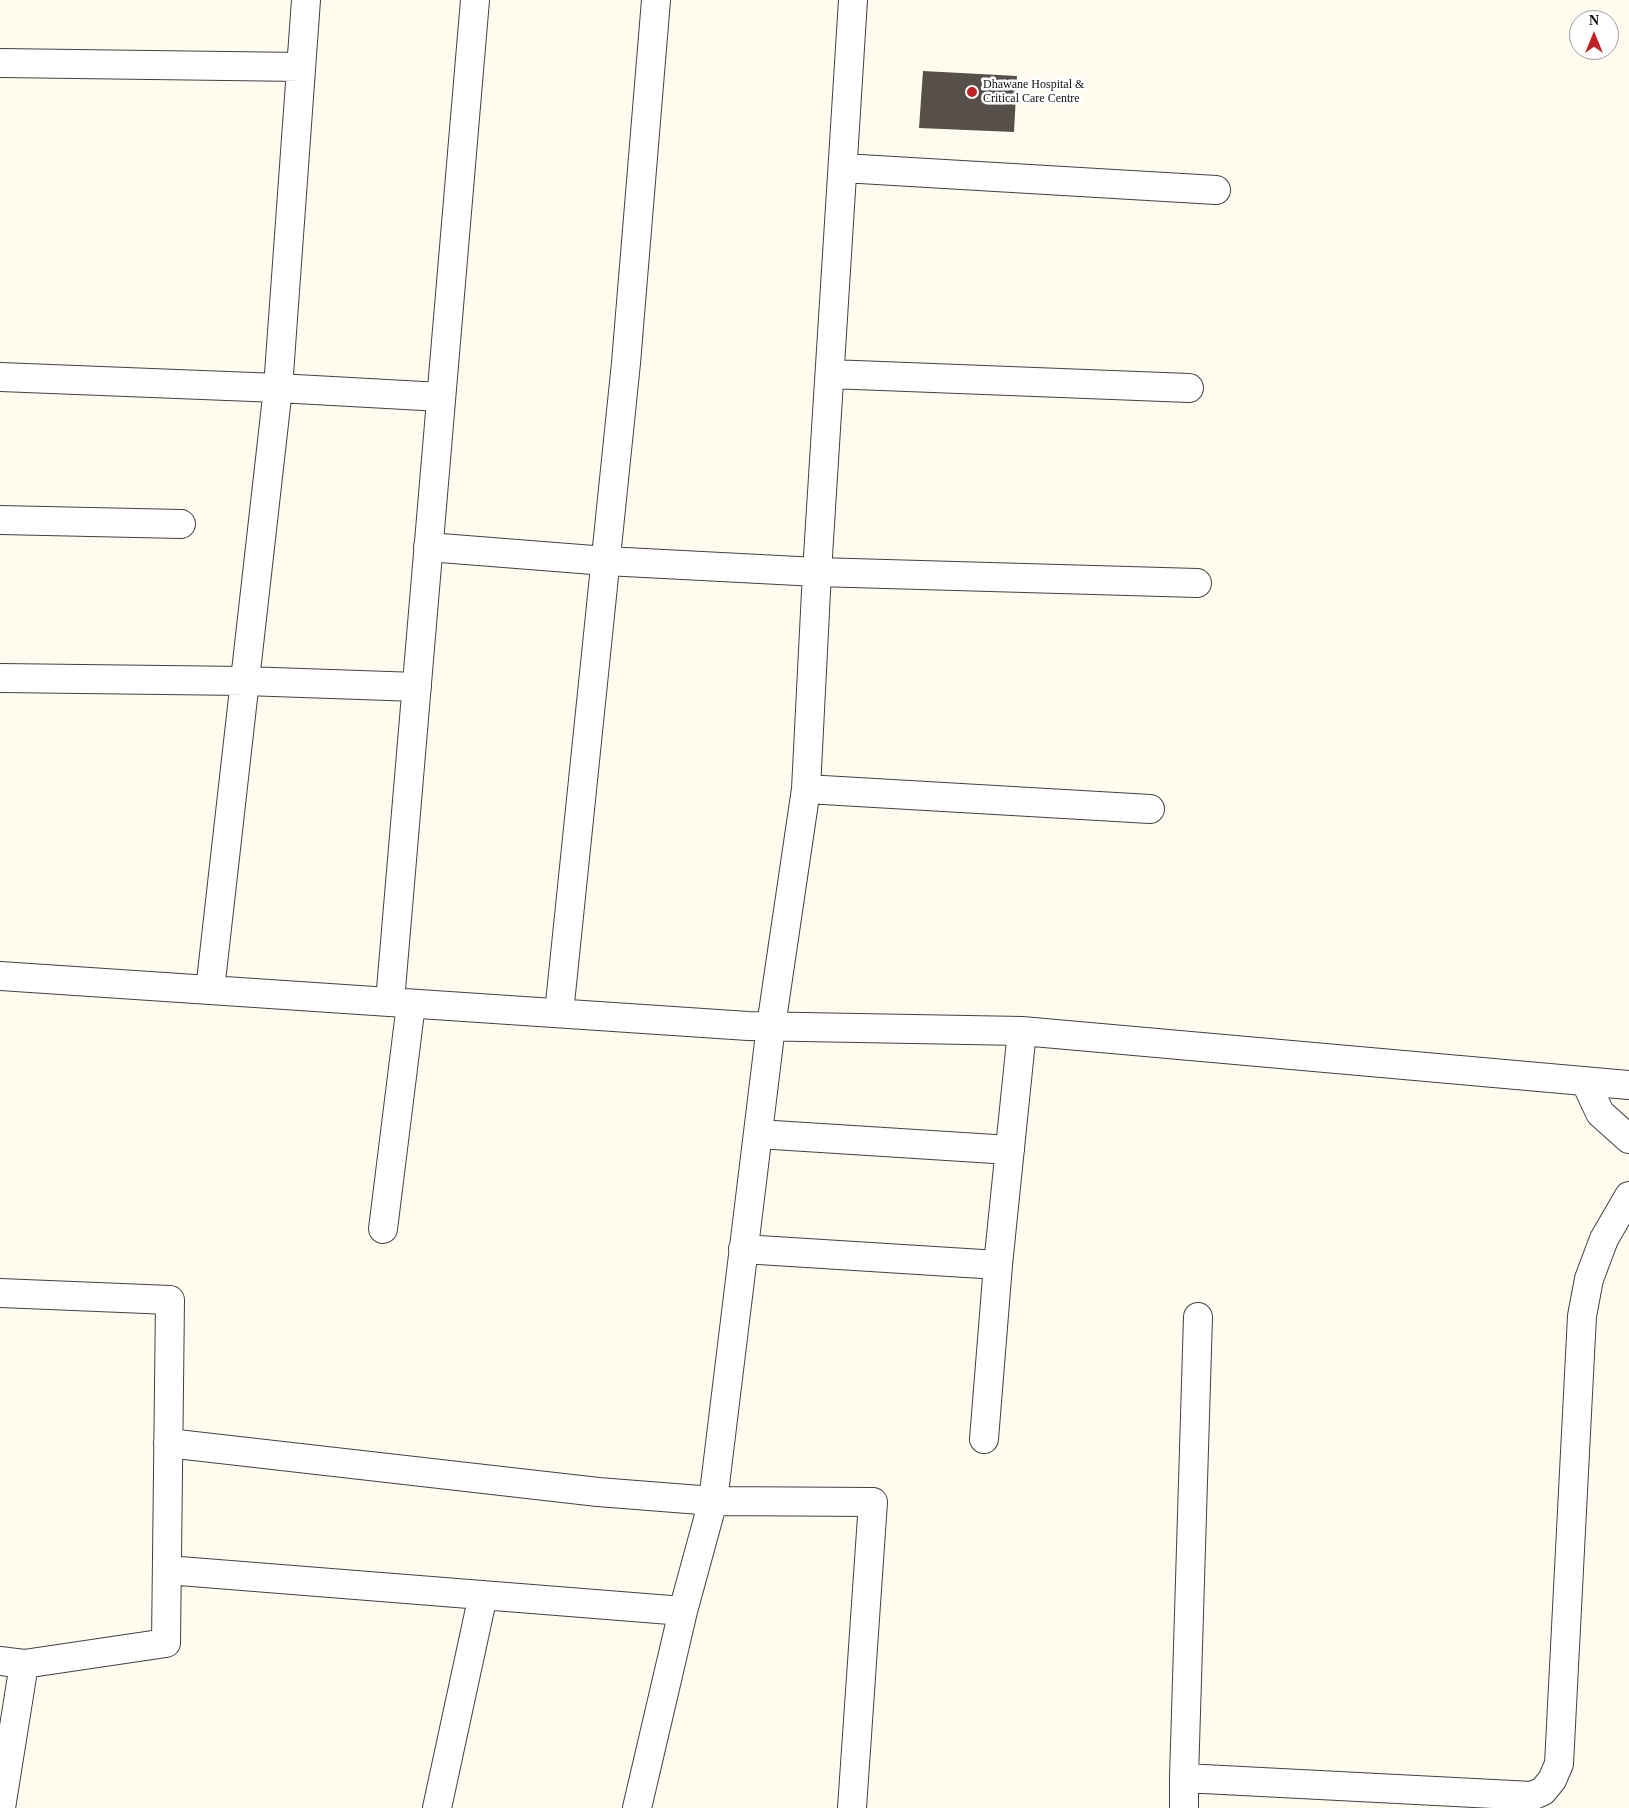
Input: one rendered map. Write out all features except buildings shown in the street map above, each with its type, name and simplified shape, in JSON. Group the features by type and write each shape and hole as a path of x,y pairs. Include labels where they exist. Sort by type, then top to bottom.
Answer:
{"street":[{"path":"210,990 278,388 306,0"},
{"path":"383,1229 400,1003 417,687 475,0"},
{"path":"559,1013 626,363 656,0"},
{"path":"637,1808 683,1611 713,1501 771,1026 806,789 817,572 853,0"},
{"path":"0,63 301,67"},
{"path":"843,168 1216,190"},
{"path":"830,374 1189,388"},
{"path":"0,377 278,388 442,398"},
{"path":"0,520 181,524"},
{"path":"428,547 606,561 817,572 1197,583"},
{"path":"0,678 245,681 417,687"},
{"path":"806,789 1150,809"},
{"path":"0,976 771,1026 1022,1032 1629,1085"},
{"path":"984,1439 998,1265 1022,1032"},
{"path":"1585,1081 1600,1113 1629,1138"},
{"path":"758,1134 1010,1150"},
{"path":"1184,1778 1517,1796 1532,1796 1543,1791 1552,1780 1559,1764 1582,1316 1589,1279 1604,1239 1629,1196"},
{"path":"743,1249 998,1265"},
{"path":"0,1292 170,1300 166,1643 12,1662 1,1808"},
{"path":"1184,1808 1198,1317"},
{"path":"168,1443 598,1492 713,1501 873,1502 852,1808"},
{"path":"167,1570 683,1611"},
{"path":"437,1808 483,1595"}],"place":[{"name":"Dhawane Hospital & Critical Care Centre","path":"972,92"}]}
